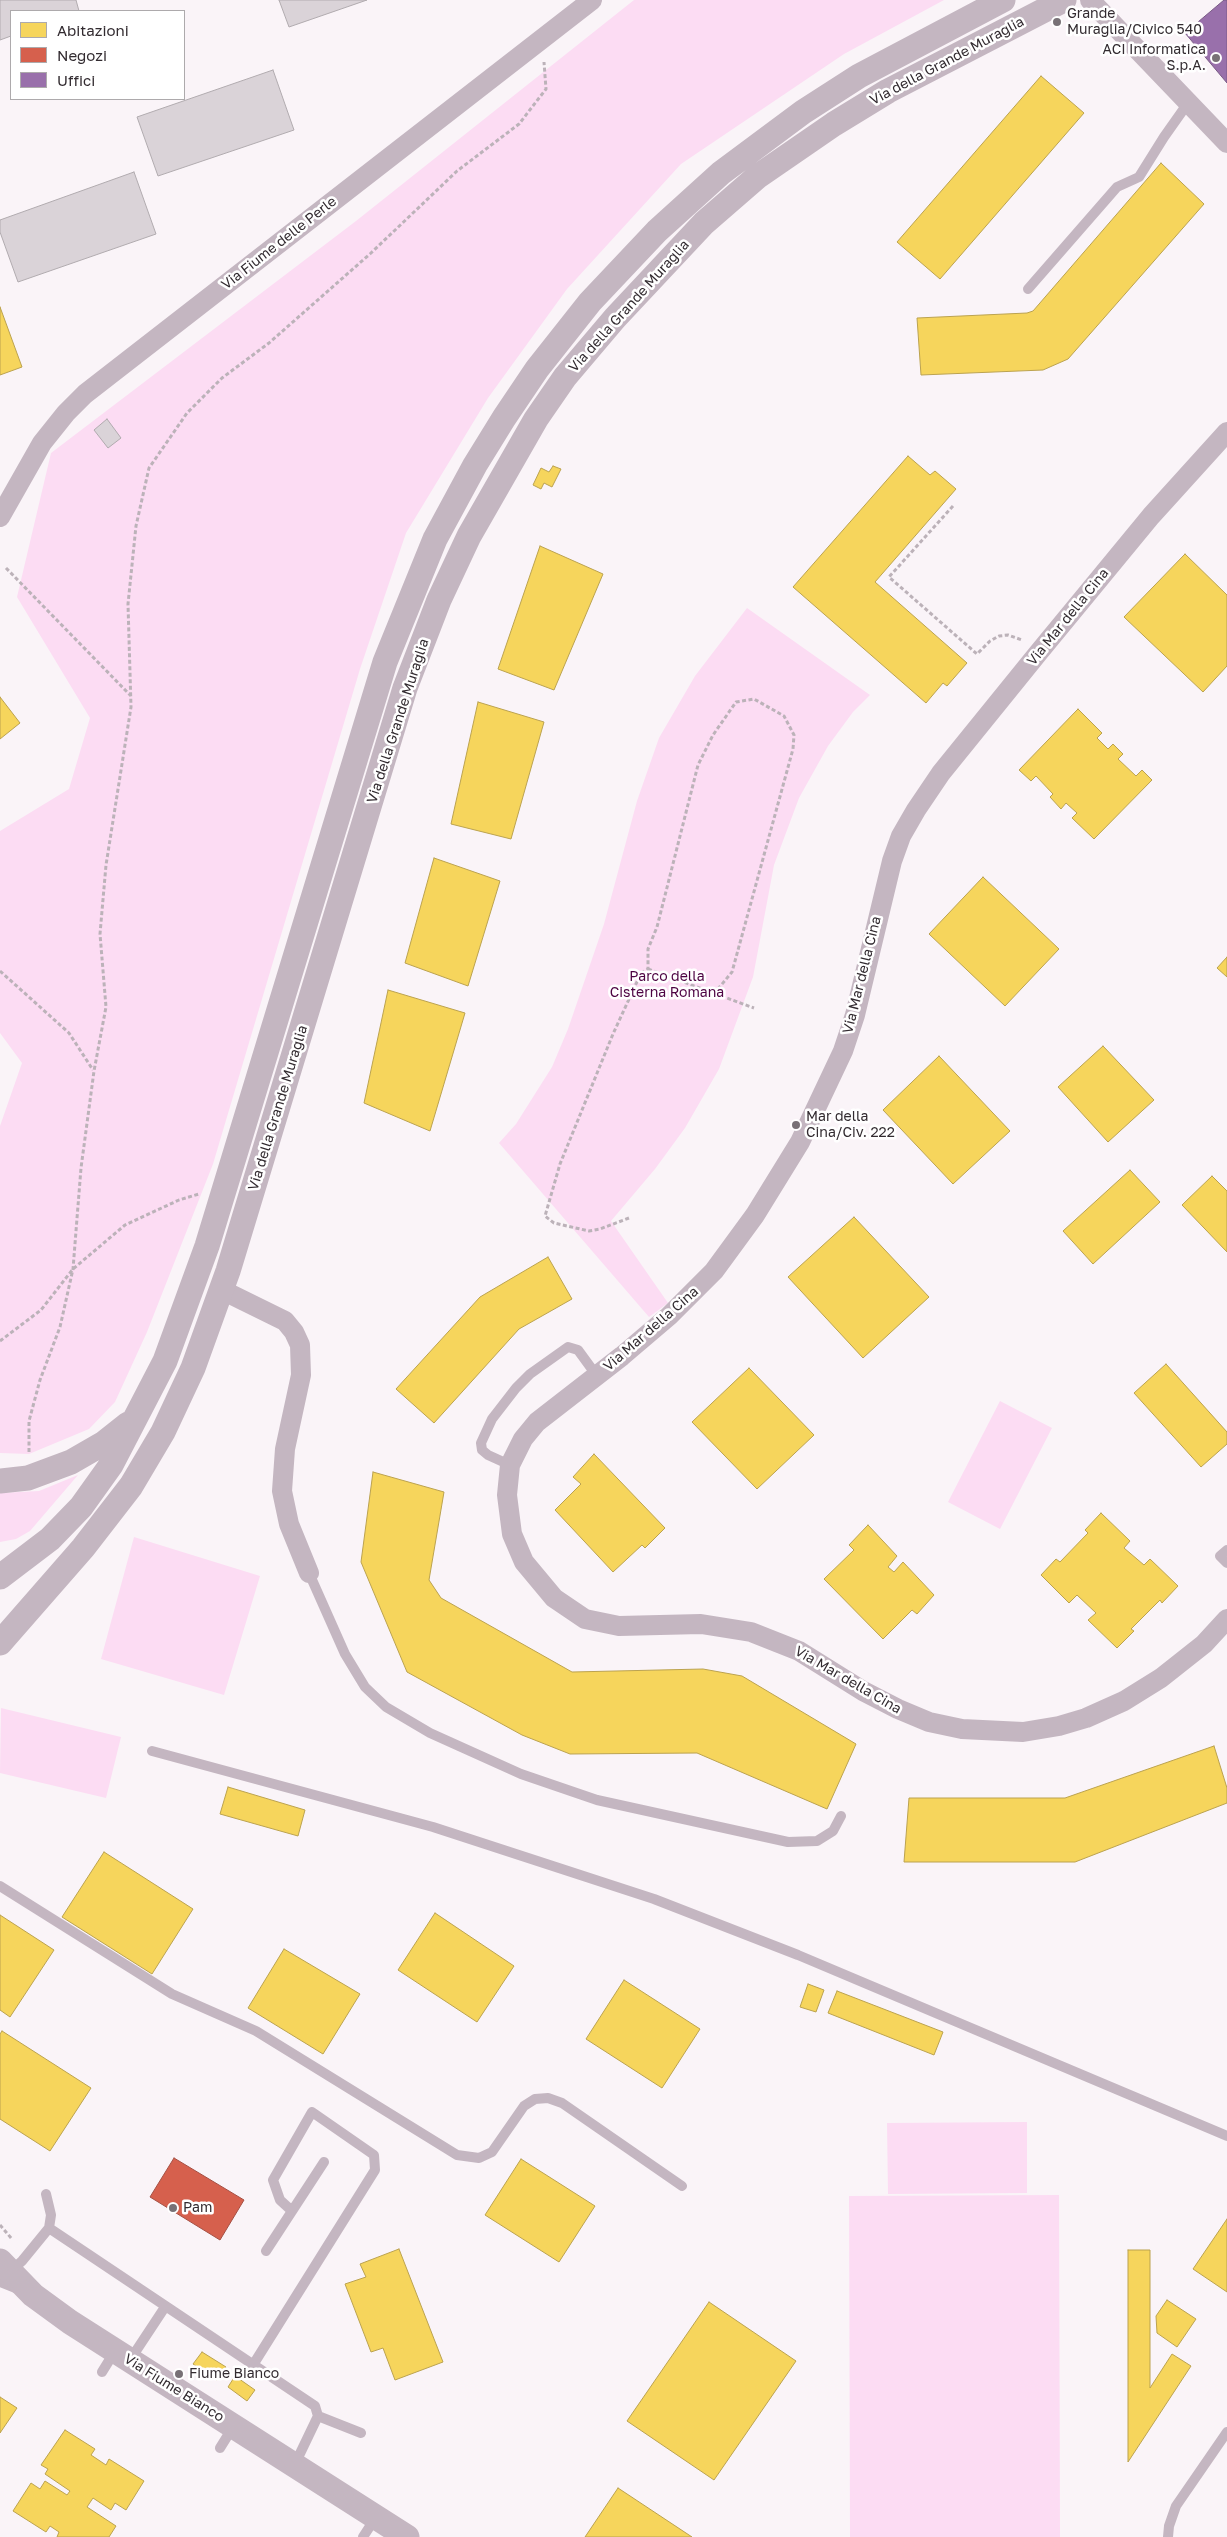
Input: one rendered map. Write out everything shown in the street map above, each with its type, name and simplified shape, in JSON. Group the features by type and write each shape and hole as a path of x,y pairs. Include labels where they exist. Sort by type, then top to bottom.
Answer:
{"street":[{"name":"Via Fiume delle Perle","path":"0,517 42,443 66,414 86,394 592,0"},
{"name":"Via della Grande Muraglia","path":"0,1577 50,1539 81,1506 111,1465 166,1361 186,1307 224,1188 391,646 435,539 504,418 537,369 590,302 657,231 732,163 803,112 859,76 1002,0"},
{"name":"Via della Grande Muraglia","path":"0,1643 83,1548 135,1479 185,1387 222,1290 405,688 439,600 469,536 536,420 565,377 615,318 704,223 757,177 822,131 888,91 1064,0"},
{"path":"1090,0 1227,143"},
{"name":"Via Mar della Cina","path":"1227,432 1151,516 941,773 901,836 885,884 861,991 843,1051 818,1108 782,1172 740,1236 699,1287 650,1334 537,1422 523,1440 510,1465 508,1507 518,1550 532,1575 545,1590 574,1613 595,1622 619,1626 701,1624 751,1632 799,1651 885,1703 913,1716 947,1726 978,1731 1023,1732 1059,1726 1086,1718 1124,1701 1161,1678 1204,1644 1227,1619"},
{"path":"222,1290 285,1321 294,1332 300,1345 301,1375 286,1449 282,1491 289,1524 309,1573"},
{"path":"0,1481 28,1478 49,1472 88,1453 109,1440 139,1414"},
{"name":"Via Fiume Bianco","path":"3,2272 33,2295 123,2356 294,2465 370,2527 407,2537"}],"lane":[{"path":"1028,289 1117,187 1139,177 1188,103"},
{"path":"510,1465 488,1455 482,1450 481,1443 492,1419 516,1388 530,1374 568,1347 574,1347 578,1350 597,1376"},
{"path":"1227,1550 1220,1556 1227,1563"},
{"path":"309,1573 345,1654 365,1687 374,1698 399,1716 438,1737 521,1774 597,1800 788,1842 809,1843 826,1837 837,1826 841,1816"},
{"path":"152,1752 433,1826 662,1902 807,1959 1227,2136"},
{"path":"0,1886 172,1994 256,2031 457,2155 479,2158 492,2152 524,2106 535,2099 548,2098 562,2103 682,2186"},
{"path":"253,2365 375,2170 374,2156 312,2112 272,2180 280,2200 292,2211"},
{"path":"266,2251 324,2162"},
{"path":"3,2272 22,2261 49,2228 51,2214 46,2194"},
{"path":"49,2228 315,2406 318,2416 294,2465"},
{"path":"102,2372 123,2356 166,2307"},
{"path":"318,2416 360,2433"},
{"path":"220,2448 234,2426"},
{"path":"1168,2537 1169,2526 1176,2506 1227,2432"}],"path":[{"path":"28,1478 29,1421 40,1380 60,1327 73,1269 81,1168 94,1071 106,1007 100,934 106,865 131,708 128,604 136,526 149,468 187,412 222,378 269,344 371,253 457,171 520,124 546,90 543,38"},
{"path":"953,506 889,576 978,654 990,641 1008,635 1027,642 1039,652"},
{"path":"6,568 131,696"},
{"path":"648,969 648,950 657,927 698,765 713,735 736,702 754,699 784,716 794,736 793,749 732,972 718,989 709,992"},
{"path":"648,969 754,1008"},
{"path":"628,1218 600,1229 588,1231 554,1223 545,1216 560,1164 613,1034 641,973 648,969"},
{"path":"0,971 69,1033 94,1071"},
{"path":"0,1341 41,1310 73,1269 125,1224 179,1200 224,1188"}],"green space":[{"path":"634,0 944,0 844,54 681,164 567,289 488,398 406,533 360,669 213,1164 147,1332 115,1402 89,1429 29,1454 0,1453 0,1126 22,1063 0,1033 0,831 69,789 90,718 17,597 51,453 356,221"},
{"name":"Parco della Cisterna Romana","path":"747,608 870,695 853,712 828,746 799,798 774,865 753,977 719,1069 685,1128 655,1169 611,1221 668,1303 649,1317 499,1143 516,1124 552,1067 568,1029 604,924 637,801 659,738 695,676"},
{"path":"1000,1401 1052,1428 1000,1529 948,1502"},
{"path":"78,1475 30,1531 16,1539 0,1542 0,1493 39,1491"},
{"path":"134,1537 260,1576 224,1695 101,1659"},
{"path":"1,1708 121,1737 106,1798 0,1773"},
{"path":"1027,2122 1027,2193 888,2194 887,2123"},
{"path":"1059,2195 1060,2537 850,2537 849,2196"}],"building: Abitazioni":[{"path":"1041,76 1084,113 940,279 897,242"},
{"path":"1161,163 1204,204 1068,359 1043,370 921,375 917,318 1027,313 1033,311"},
{"path":"0,307 22,367 0,375"},
{"path":"908,456 930,475 935,471 956,489 875,582 967,663 947,686 943,683 926,703 793,587"},
{"path":"553,466 561,469 552,487 544,483 541,489 533,485 541,468 549,472"},
{"path":"540,546 603,574 554,690 498,669"},
{"path":"1185,554 1227,595 1227,666 1203,692 1124,617"},
{"path":"0,697 20,723 0,739"},
{"path":"478,702 544,722 511,839 451,824"},
{"path":"1078,709 1102,733 1097,738 1108,749 1113,744 1123,754 1118,759 1136,776 1142,770 1152,780 1094,839 1072,818 1077,813 1066,803 1061,809 1050,797 1053,794 1036,776 1031,781 1019,770"},
{"path":"434,858 500,881 468,986 405,963"},
{"path":"983,877 1059,949 1005,1006 929,934"},
{"path":"1227,957 1227,977 1217,968"},
{"path":"388,990 465,1013 430,1131 364,1103"},
{"path":"1103,1046 1154,1100 1108,1142 1058,1087"},
{"path":"939,1056 1010,1131 953,1184 883,1110"},
{"path":"1130,1170 1160,1202 1093,1264 1063,1231"},
{"path":"1212,1176 1227,1191 1227,1252 1182,1205"},
{"path":"854,1217 929,1297 863,1358 788,1277"},
{"path":"548,1257 572,1299 519,1329 434,1423 396,1389 480,1297"},
{"path":"1166,1364 1227,1432 1227,1444 1201,1467 1134,1393"},
{"path":"749,1368 814,1435 757,1489 692,1422"},
{"path":"594,1454 665,1528 645,1548 642,1545 613,1572 555,1510 581,1484 573,1477"},
{"path":"373,1472 444,1492 429,1580 441,1598 572,1672 703,1669 742,1676 856,1744 827,1809 697,1753 570,1754 522,1735 407,1672 361,1562"},
{"path":"1101,1513 1130,1541 1124,1548 1144,1565 1150,1559 1178,1586 1162,1603 1160,1600 1131,1629 1134,1631 1117,1648 1088,1620 1096,1613 1077,1595 1069,1603 1041,1575 1056,1559 1060,1562 1088,1533 1085,1530"},
{"path":"868,1525 897,1556 888,1567 894,1572 903,1562 934,1595 917,1614 912,1610 883,1639 824,1579 854,1550 849,1545"},
{"path":"1214,1746 1227,1788 1227,1803 1075,1862 904,1862 909,1798 1065,1798"},
{"path":"228,1787 305,1810 298,1836 220,1814"},
{"path":"104,1852 193,1909 152,1974 62,1917"},
{"path":"435,1913 514,1966 477,2022 398,1970"},
{"path":"0,1915 54,1950 10,2017 0,2010"},
{"path":"284,1949 360,1994 323,2054 248,2008"},
{"path":"624,1980 700,2029 662,2088 586,2039"},
{"path":"808,1984 824,1990 816,2012 800,2007"},
{"path":"837,1991 943,2032 934,2055 828,2013"},
{"path":"2,2031 91,2088 50,2151 0,2119 0,2034"},
{"path":"521,2159 595,2206 559,2262 485,2215"},
{"path":"1227,2219 1227,2292 1193,2269"},
{"path":"399,2249 443,2362 395,2380 383,2348 371,2352 345,2284 366,2277 360,2264"},
{"path":"1128,2250 1150,2250 1150,2388 1172,2354 1191,2366 1128,2462"},
{"path":"1167,2300 1196,2319 1177,2347 1157,2333 1156,2316"},
{"path":"709,2302 796,2361 714,2480 627,2421"},
{"path":"202,2352 226,2367 217,2380 193,2364"},
{"path":"235,2376 255,2390 247,2401 228,2387"},
{"path":"0,2397 17,2408 0,2433"},
{"path":"65,2430 95,2449 91,2455 106,2465 109,2459 144,2481 126,2510 115,2503 111,2510 93,2498 87,2507 116,2526 109,2537 57,2537 59,2532 50,2526 46,2532 13,2511 31,2483 40,2489 45,2481 67,2495 70,2491 45,2474 48,2469 41,2465"},
{"path":"618,2488 692,2537 585,2537"}],"building: Negozi":[{"path":"174,2158 244,2200 220,2240 150,2197"}],"building: Uffici":[{"name":"ACI Informatica S.p.A.","path":"1224,0 1227,0 1227,83 1185,33"}],"building: Altro":[{"path":"0,0 76,0 79,10 10,10 10,36 0,40"},
{"path":"279,0 367,0 289,27"},
{"path":"273,70 294,130 158,176 137,117"},
{"path":"134,172 156,234 18,282 0,232 0,220"},
{"path":"107,419 121,438 108,448 94,430"}],"place":[{"name":"Grande Muraglia/Civico 540","path":"1057,22"},
{"name":"ACI Informatica S.p.A.","path":"1216,58"},
{"name":"Mar della Cina/Civ. 222","path":"796,1125"},
{"name":"Pam","path":"173,2208"},
{"name":"Fiume Bianco","path":"179,2374"}]}
